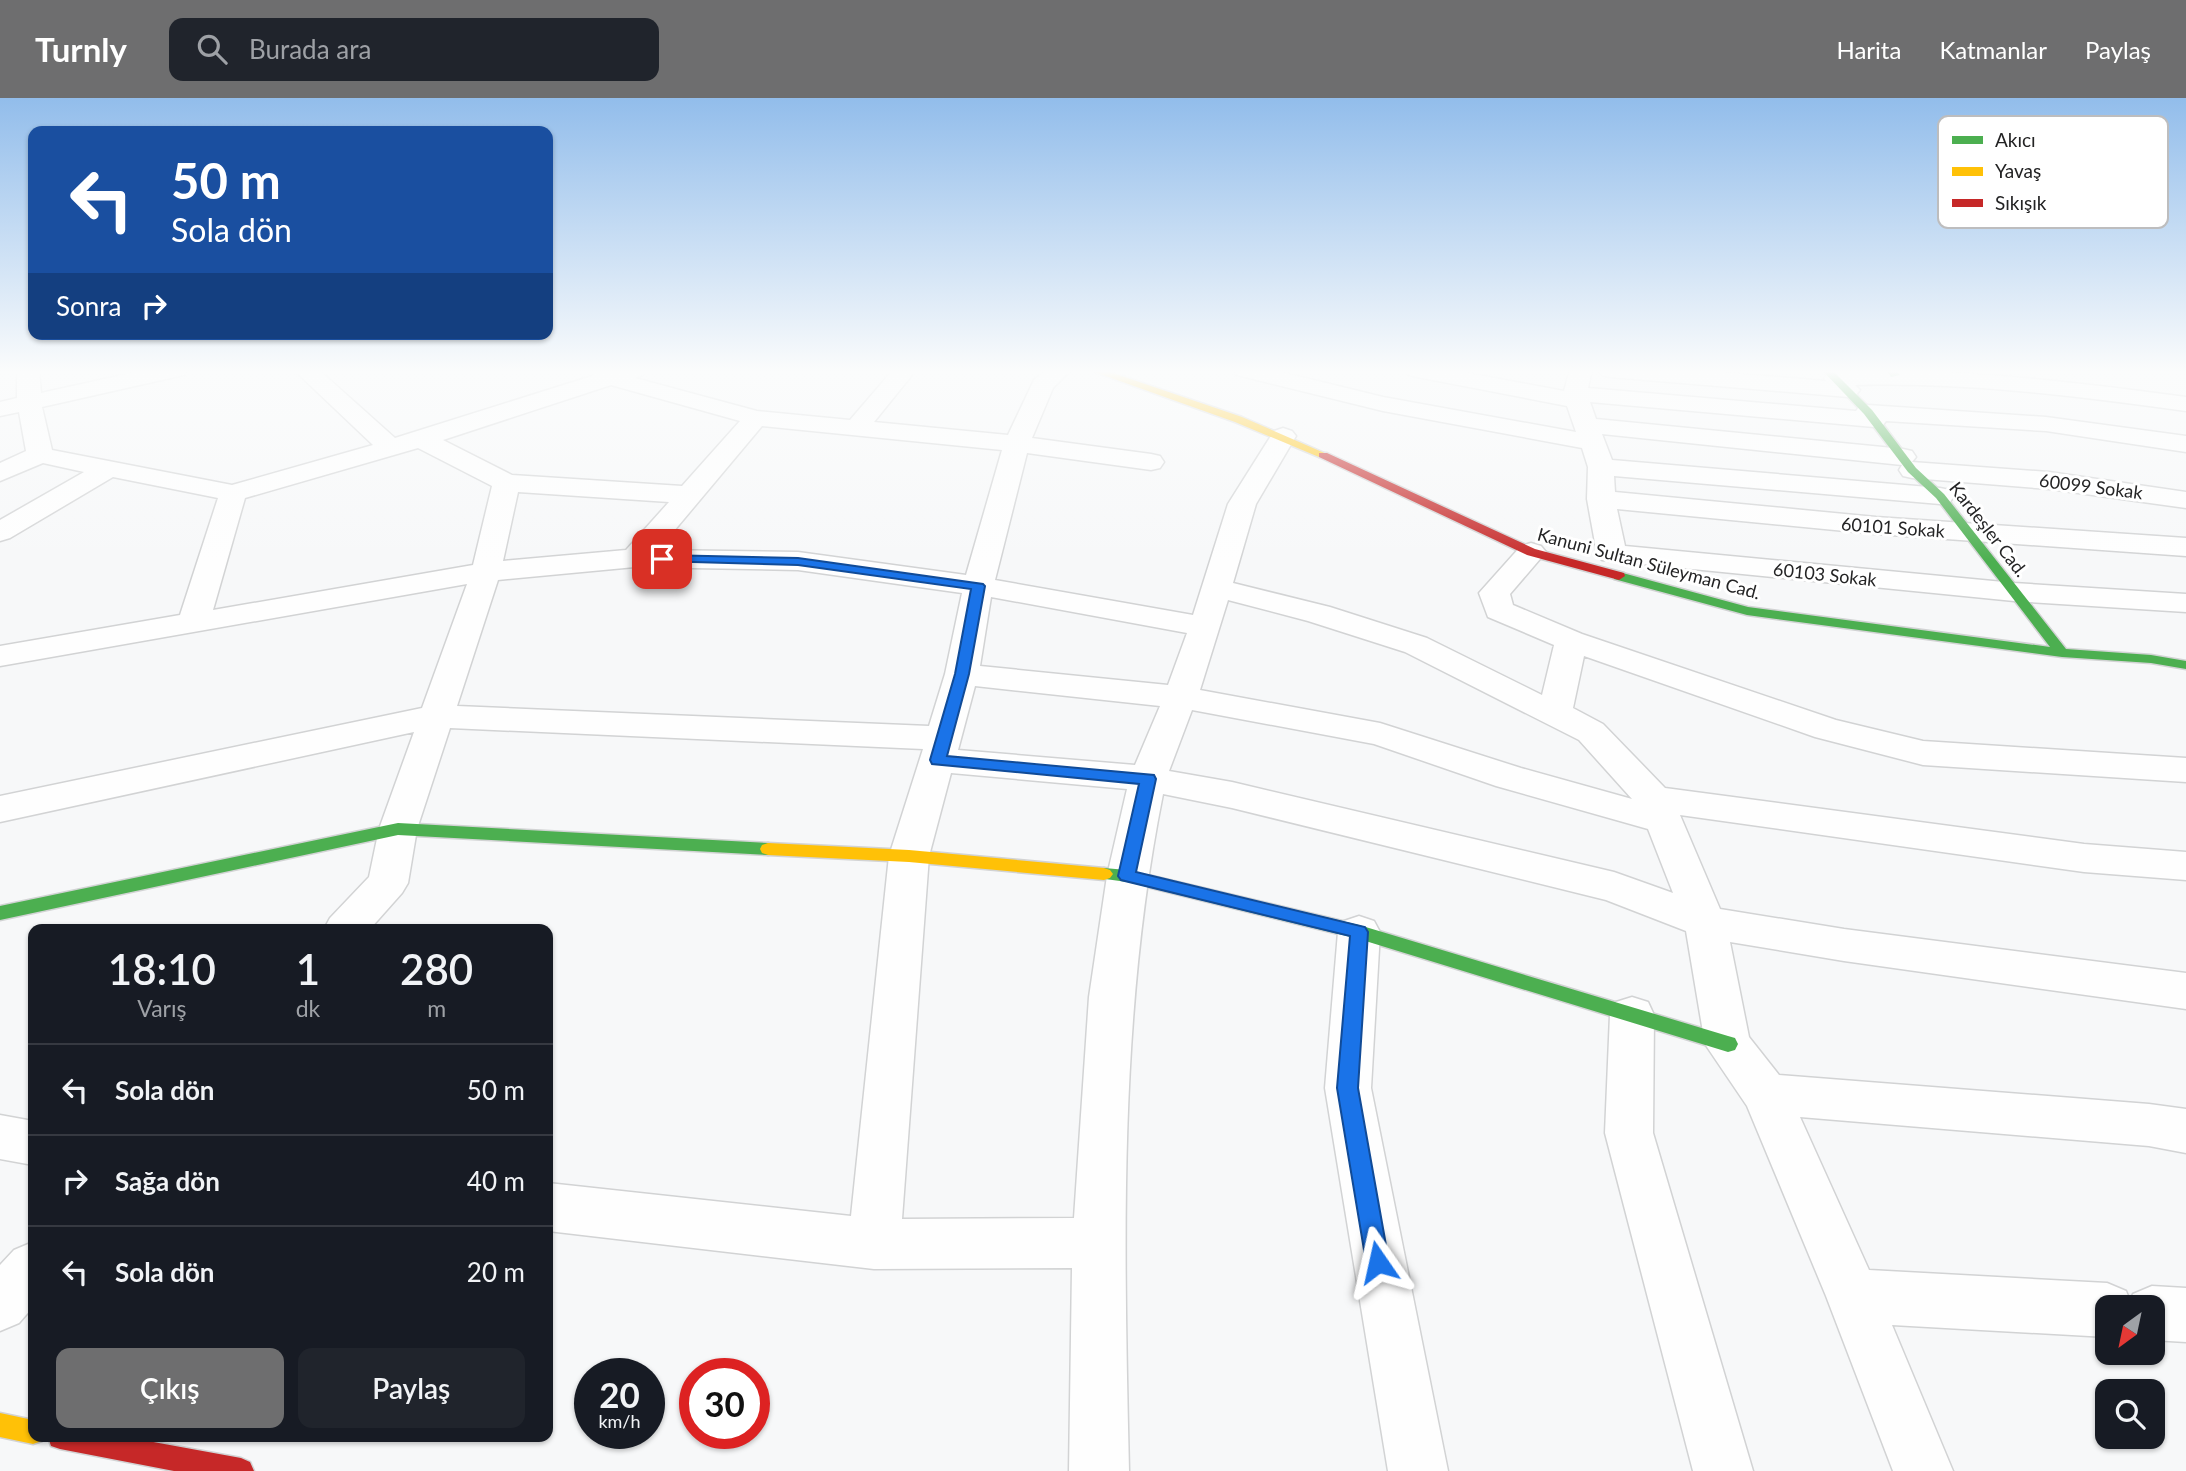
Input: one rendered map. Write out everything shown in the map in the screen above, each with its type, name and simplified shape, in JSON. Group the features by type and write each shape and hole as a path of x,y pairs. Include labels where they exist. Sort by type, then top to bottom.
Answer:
{"street":[{"path":"36,434 40,455"},
{"path":"375,434 391,448"},
{"path":"0,473 40,455 233,492 435,434"},
{"path":"635,558 741,434"},
{"path":"917,434 1151,462"},
{"path":"874,1244 909,856 962,674 978,586 1021,434"},
{"name":"Kanuni Sultan Süleyman Cad.","path":"1277,434 1531,552 1614,564 1747,611 2062,653 2151,659 2186,665"},
{"path":"1589,434 1614,564"},
{"path":"1663,434 1940,496"},
{"name":"60099 Sokak","path":"1703,434 1907,464 2116,487 2186,500"},
{"name":"Kardeşler Cad.","path":"1885,434 1907,464 1940,496 2062,653"},
{"path":"2117,434 2186,444"},
{"path":"1099,1471 1098,1242 1111,997 1127,876 1148,779 1194,662 1242,504 1283,436"},
{"path":"421,439 506,483 690,495"},
{"path":"0,532 107,469"},
{"path":"350,924 388,883 398,829 486,572 506,483"},
{"path":"194,622 233,492"},
{"name":"60101 Sokak","path":"1601,499 1767,517 1968,532 2116,539 2186,547"},
{"path":"1531,552 1494,593 1499,610 1571,641 1827,729 1923,753 2186,771"},
{"path":"0,656 486,572 635,558 798,561 978,586 1210,608 1319,614 1416,645 1591,732 1657,810 1705,922 1728,1044 1766,1094 1853,1296 1923,1471"},
{"name":"60103 Sokak","path":"1614,564 2186,603"},
{"path":"1555,713 1571,641"},
{"path":"962,674 1179,697 1380,734 1509,777 1657,810 2084,858 2186,866"},
{"path":"0,809 438,716 941,749 1148,779 1245,798 1614,887 1705,922 1844,945 2186,991"},
{"path":"0,912 398,829 909,856 1127,876 1359,932 1728,1044"},
{"path":"1359,932 1348,1088 1418,1471"},
{"path":"1632,1015 1629,1133 1723,1471"},
{"path":"1766,1094 2135,1124 2186,1131"},
{"path":"0,1138 28,1142"},
{"path":"553,1208 874,1244 1098,1242"},
{"path":"0,1304 28,1273"},
{"path":"1853,1296 2095,1309"},
{"path":"2165,1314 2186,1315"},
{"path":"0,1425 28,1431"},
{"path":"87,1442 241,1471"}],"traffic: fast":[{"path":"1885,434 1912,470 1940,496 2062,653"},
{"path":"1619,576 1747,611 2062,653 2151,659 2186,665"},
{"path":"0,913 398,829 768,849"},
{"path":"1104,874 1127,876 1359,932 1728,1044"}],"traffic: slow":[{"path":"1276,434 1323,455"},
{"path":"768,849 909,856 1104,874"},
{"path":"0,1425 28,1431"}],"traffic: jam":[{"path":"1323,455 1531,552 1619,576"},
{"path":"87,1442 241,1471"}],"route":[{"path":"662,559 798,561 978,586 962,674 938,760 1148,779 1127,876 1359,932 1348,1088 1378,1262"}]}
